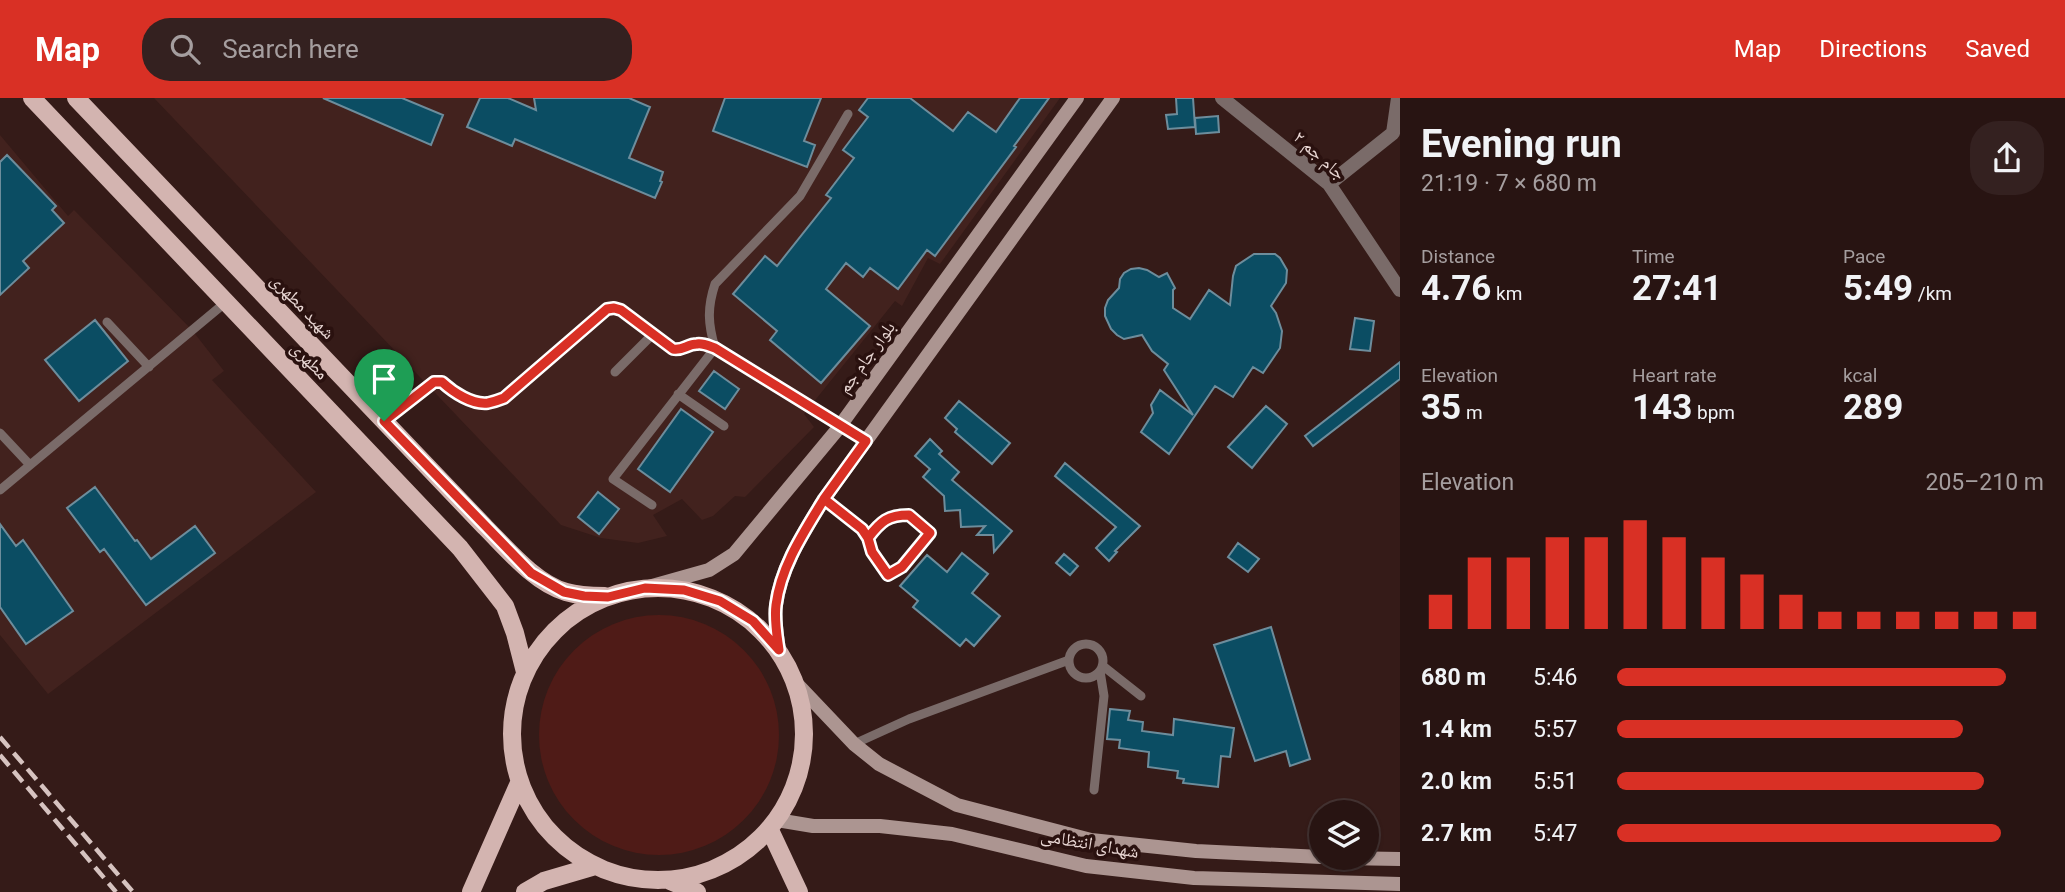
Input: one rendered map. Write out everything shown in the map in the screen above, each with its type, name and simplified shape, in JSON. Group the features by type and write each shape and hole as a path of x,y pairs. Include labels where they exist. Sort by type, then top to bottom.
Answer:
{"main road":[{"name":"مطهری","path":"32,98 460,548 505,606 525,671"},
{"name":"شهید مطهری","path":"76,98 531,573 564,592 608,597"},
{"name":"بلوار جام جم","path":"645,588 709,570 734,554 841,425 1077,98"},
{"path":"779,650 776,611 782,577 793,552 824,499 1113,98"},
{"path":"645,588 684,590 720,601 753,621 779,650 797,684 805,721 804,760 792,796 773,825 742,855 708,872 670,881 631,878 595,866 562,845 537,817 519,783 512,746 514,708 525,671 546,639 574,614 608,597 645,588"},
{"name":"شهدای انتظامی","path":"797,684 854,744 879,764 957,805 1091,840 1196,851 1309,857"},
{"path":"471,892 519,783"},
{"path":"773,825 799,892"},
{"name":"شهدای انتظامی","path":"773,825 880,826 952,834 1086,866 1195,878 1400,884"},
{"path":"1280,880 1281,856"},
{"path":"1379,859 1400,859"},
{"path":"525,892 544,881 595,866"},
{"path":"670,881 697,892"}],"street":[{"name":"جام جم ۲","path":"1222,98 1329,184 1400,290"},
{"path":"1329,184 1393,133 1398,98"}],"lane":[{"path":"715,348 710,329 709,303 715,284 800,196 848,114"},
{"path":"0,490 226,302"},
{"path":"384,421 434,382 442,382 475,402 487,403 504,398 607,309 614,308 621,310 673,349 681,351 692,344 701,343 715,348 866,441"},
{"path":"107,322 149,367"},
{"path":"615,372 653,334"},
{"path":"652,505 613,479 715,348"},
{"path":"678,394 724,426"},
{"path":"0,433 30,465"},
{"path":"824,499 862,529 872,552 888,575 902,567 930,533 909,515 894,515 879,524 868,538"},
{"path":"1094,790 1104,696 1103,654 1095,645 1089,643 1073,649 1069,660 1072,670 1080,677 1091,678 1102,669"},
{"path":"854,744 909,719 1069,660"},
{"path":"1102,669 1141,695"}],"shaded area":[{"path":"154,98 1060,98 940,264 928,258 902,306 895,301 804,414 814,427 745,497 735,496 713,516 702,520 682,499 653,515 667,536 638,543 601,538 561,525"},
{"path":"0,135 68,216 74,210 192,330 224,371 212,380 316,492 48,694 0,635"},
{"path":"659,615 705,625 744,650 769,689 779,735 769,781 744,820 705,845 659,855 613,845 574,820 549,781 539,735 549,689 574,650 613,625"}],"building":[{"path":"323,98 402,98 443,115 431,145"},
{"path":"480,98 508,98 536,110 534,98 629,98 650,107 629,158 663,172 655,198 515,139 512,146 467,127"},
{"path":"725,98 821,98 804,141 815,145 807,167 713,131"},
{"path":"868,98 910,98 953,131 968,112 996,132 1020,98 1049,98 935,256 927,250 898,289 870,268 863,277 846,263 826,289 870,326 821,383 770,340 777,331 733,294 765,256 777,266 831,198 826,195 854,158 843,150 868,117 859,110"},
{"path":"1176,98 1193,98 1195,127 1168,129 1166,115 1177,114"},
{"path":"1218,116 1219,132 1196,134 1195,118"},
{"path":"7,155 56,206 52,210 64,223 23,261 29,268 0,295 0,162"},
{"path":"1254,254 1275,254 1287,270 1286,283 1271,306 1282,331 1280,348 1263,373 1253,367 1233,397 1215,386 1169,454 1141,432 1153,413 1151,405 1160,390 1193,415 1164,370 1168,364 1152,351 1142,335 1124,339 1111,329 1105,316 1108,300 1119,288 1124,273 1131,269 1147,270 1159,277 1167,273 1175,288 1173,308 1190,319 1209,290 1230,305 1236,266"},
{"path":"1355,318 1374,321 1370,351 1350,349"},
{"path":"95,320 128,361 79,401 45,360"},
{"path":"1400,362 1400,379 1313,446 1305,436"},
{"path":"714,371 739,389 725,409 699,391"},
{"path":"959,401 1010,443 992,464 955,432 957,429 945,418"},
{"path":"1266,406 1287,424 1252,468 1228,447"},
{"path":"681,409 713,432 670,492 638,469"},
{"path":"930,439 942,451 939,454 959,472 952,480 1012,531 994,552 993,535 977,535 985,526 961,527 960,510 945,511 944,496 923,477 930,469 915,456"},
{"path":"1065,463 1140,526 1115,551 1117,552 1109,561 1096,548 1116,527 1055,476"},
{"path":"95,487 151,559 195,526 215,553 146,605 104,549 100,552 67,508"},
{"path":"598,492 619,509 599,534 578,517"},
{"path":"0,524 16,546 23,540 73,611 26,644 0,607"},
{"path":"1238,543 1259,559 1248,572 1228,557"},
{"path":"962,553 988,574 972,593 1000,616 974,646 966,639 960,646 913,607 918,601 900,586 927,555 947,572"},
{"path":"1064,554 1078,566 1070,575 1056,563"},
{"path":"1271,627 1310,759 1290,766 1286,751 1255,761 1214,645"},
{"path":"1110,709 1130,711 1128,720 1143,722 1142,731 1173,735 1174,719 1234,728 1230,757 1221,756 1218,787 1183,783 1184,779 1177,778 1178,771 1148,767 1149,752 1119,748 1120,740 1107,739"}],"railway":[{"path":"0,737 133,892"},
{"path":"0,755 116,892"}],"route":[{"path":"384,421 434,382 442,382 475,402 487,403 504,398 607,309 614,308 621,310 673,349 681,351 692,344 701,343 715,348 866,441 824,499 862,529 868,538 879,524 894,515 909,515 930,533 902,567 888,575 872,552 862,529 824,499 793,552 782,577 775,619 779,650 753,621 720,601 684,590 645,588 608,597 584,596 564,592 531,573 384,421"}]}
